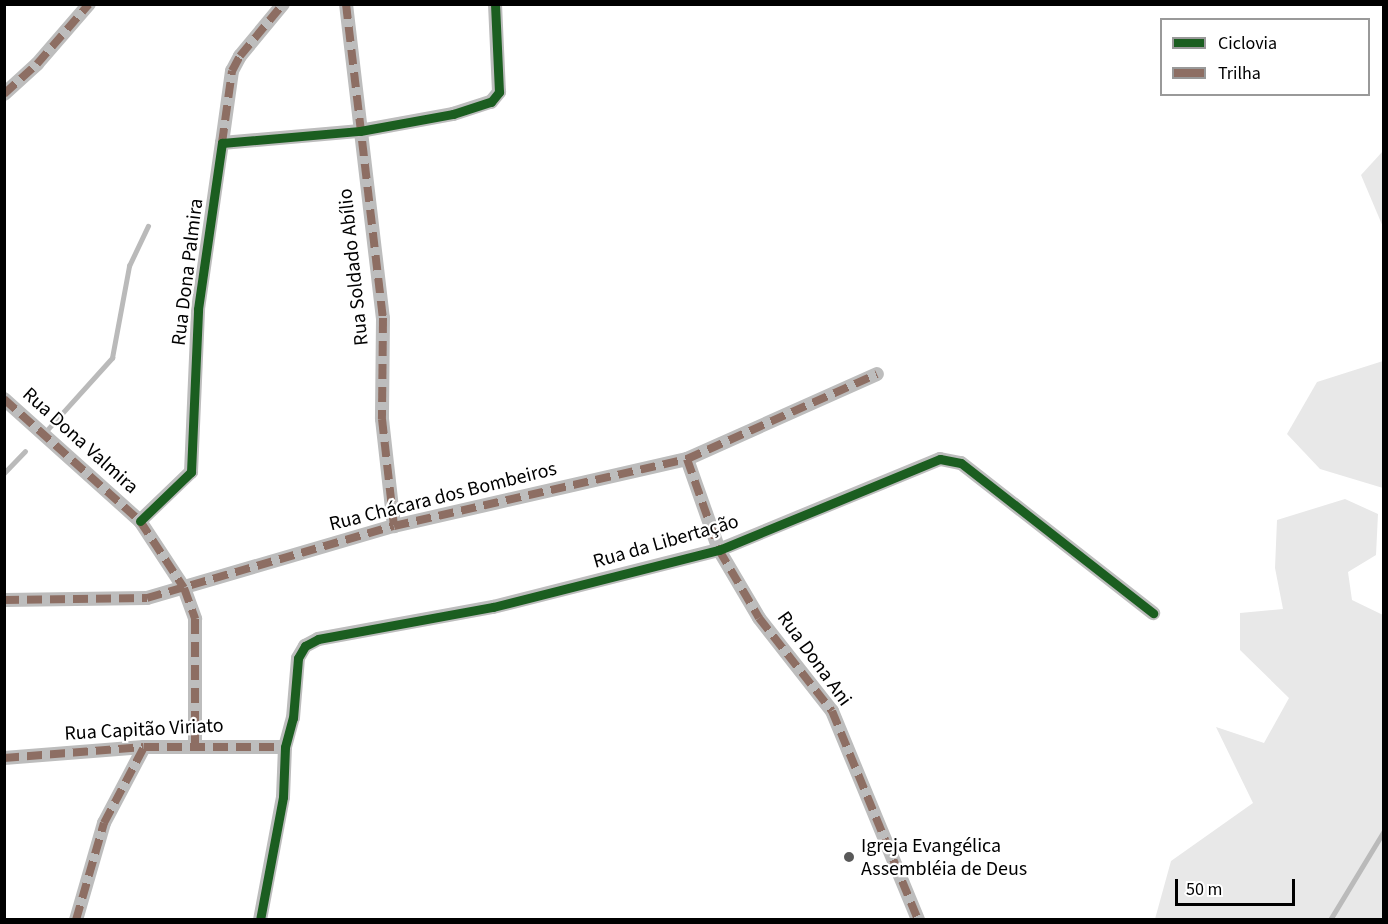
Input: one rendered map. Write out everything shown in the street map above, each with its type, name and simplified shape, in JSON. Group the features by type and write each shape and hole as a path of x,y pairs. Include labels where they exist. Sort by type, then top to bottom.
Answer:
{"street":[{"path":"4,94 37,64 89,4"},
{"name":"Rua Dona Palmira","path":"140,521 191,472 198,309 232,71 240,56 283,4"},
{"name":"Rua Soldado Abílio","path":"346,4 383,318 382,419 394,526"},
{"path":"222,143 360,131 453,114 491,102 499,92 495,4"},
{"name":"Rua Chácara dos Bombeiros","path":"4,600 147,598 394,526 687,459 877,374"},
{"name":"Rua Dona Valmira","path":"4,399 140,521 184,588 195,619 195,745"},
{"name":"Rua Dona Ani","path":"687,459 719,550 759,618 832,711 918,920"},
{"name":"Rua da Libertação","path":"260,920 283,797 285,747 292,718 298,658 305,646 318,639 493,607 719,550 940,459 961,463 1153,613"},
{"name":"Rua Capitão Viriato","path":"4,758 195,745 285,747"},
{"path":"76,920 104,823 144,747"}],"shaded area":[{"path":"1383,151 1383,227 1361,175"},
{"path":"1384,361 1383,488 1320,469 1287,434 1317,382"},
{"path":"1345,499 1378,514 1376,555 1348,572 1352,600 1383,615 1383,919 1155,919 1171,861 1253,803 1216,727 1264,743 1289,698 1240,650 1240,613 1283,609 1275,568 1277,520"}],"waterway":[{"path":"48,429 112,358 129,266 148,226"},
{"path":"4,473 25,451"},
{"path":"1330,920 1384,831"}],"marked path":[{"path":"4,94 37,64 89,4"},
{"path":"222,143 232,71 240,56 283,4"},
{"path":"346,4 383,318 382,419 394,526"},
{"path":"4,600 147,598 394,526 687,459 877,374"},
{"path":"4,399 140,521 184,588 195,619 195,745"},
{"path":"687,459 719,550 759,618 832,711 918,920"},
{"path":"4,758 144,747 285,747"},
{"path":"76,920 104,823 144,747"}],"cycle path":[{"path":"140,521 191,472 198,309 222,143 360,131 453,114 491,102 499,92 495,4"},
{"path":"260,920 283,797 285,747 293,718 298,658 305,646 318,639 493,607 719,550 940,459 961,463 1153,613"}],"place":[{"name":"Igreja Evangélica Assembléia de Deus","path":"849,857"}]}
